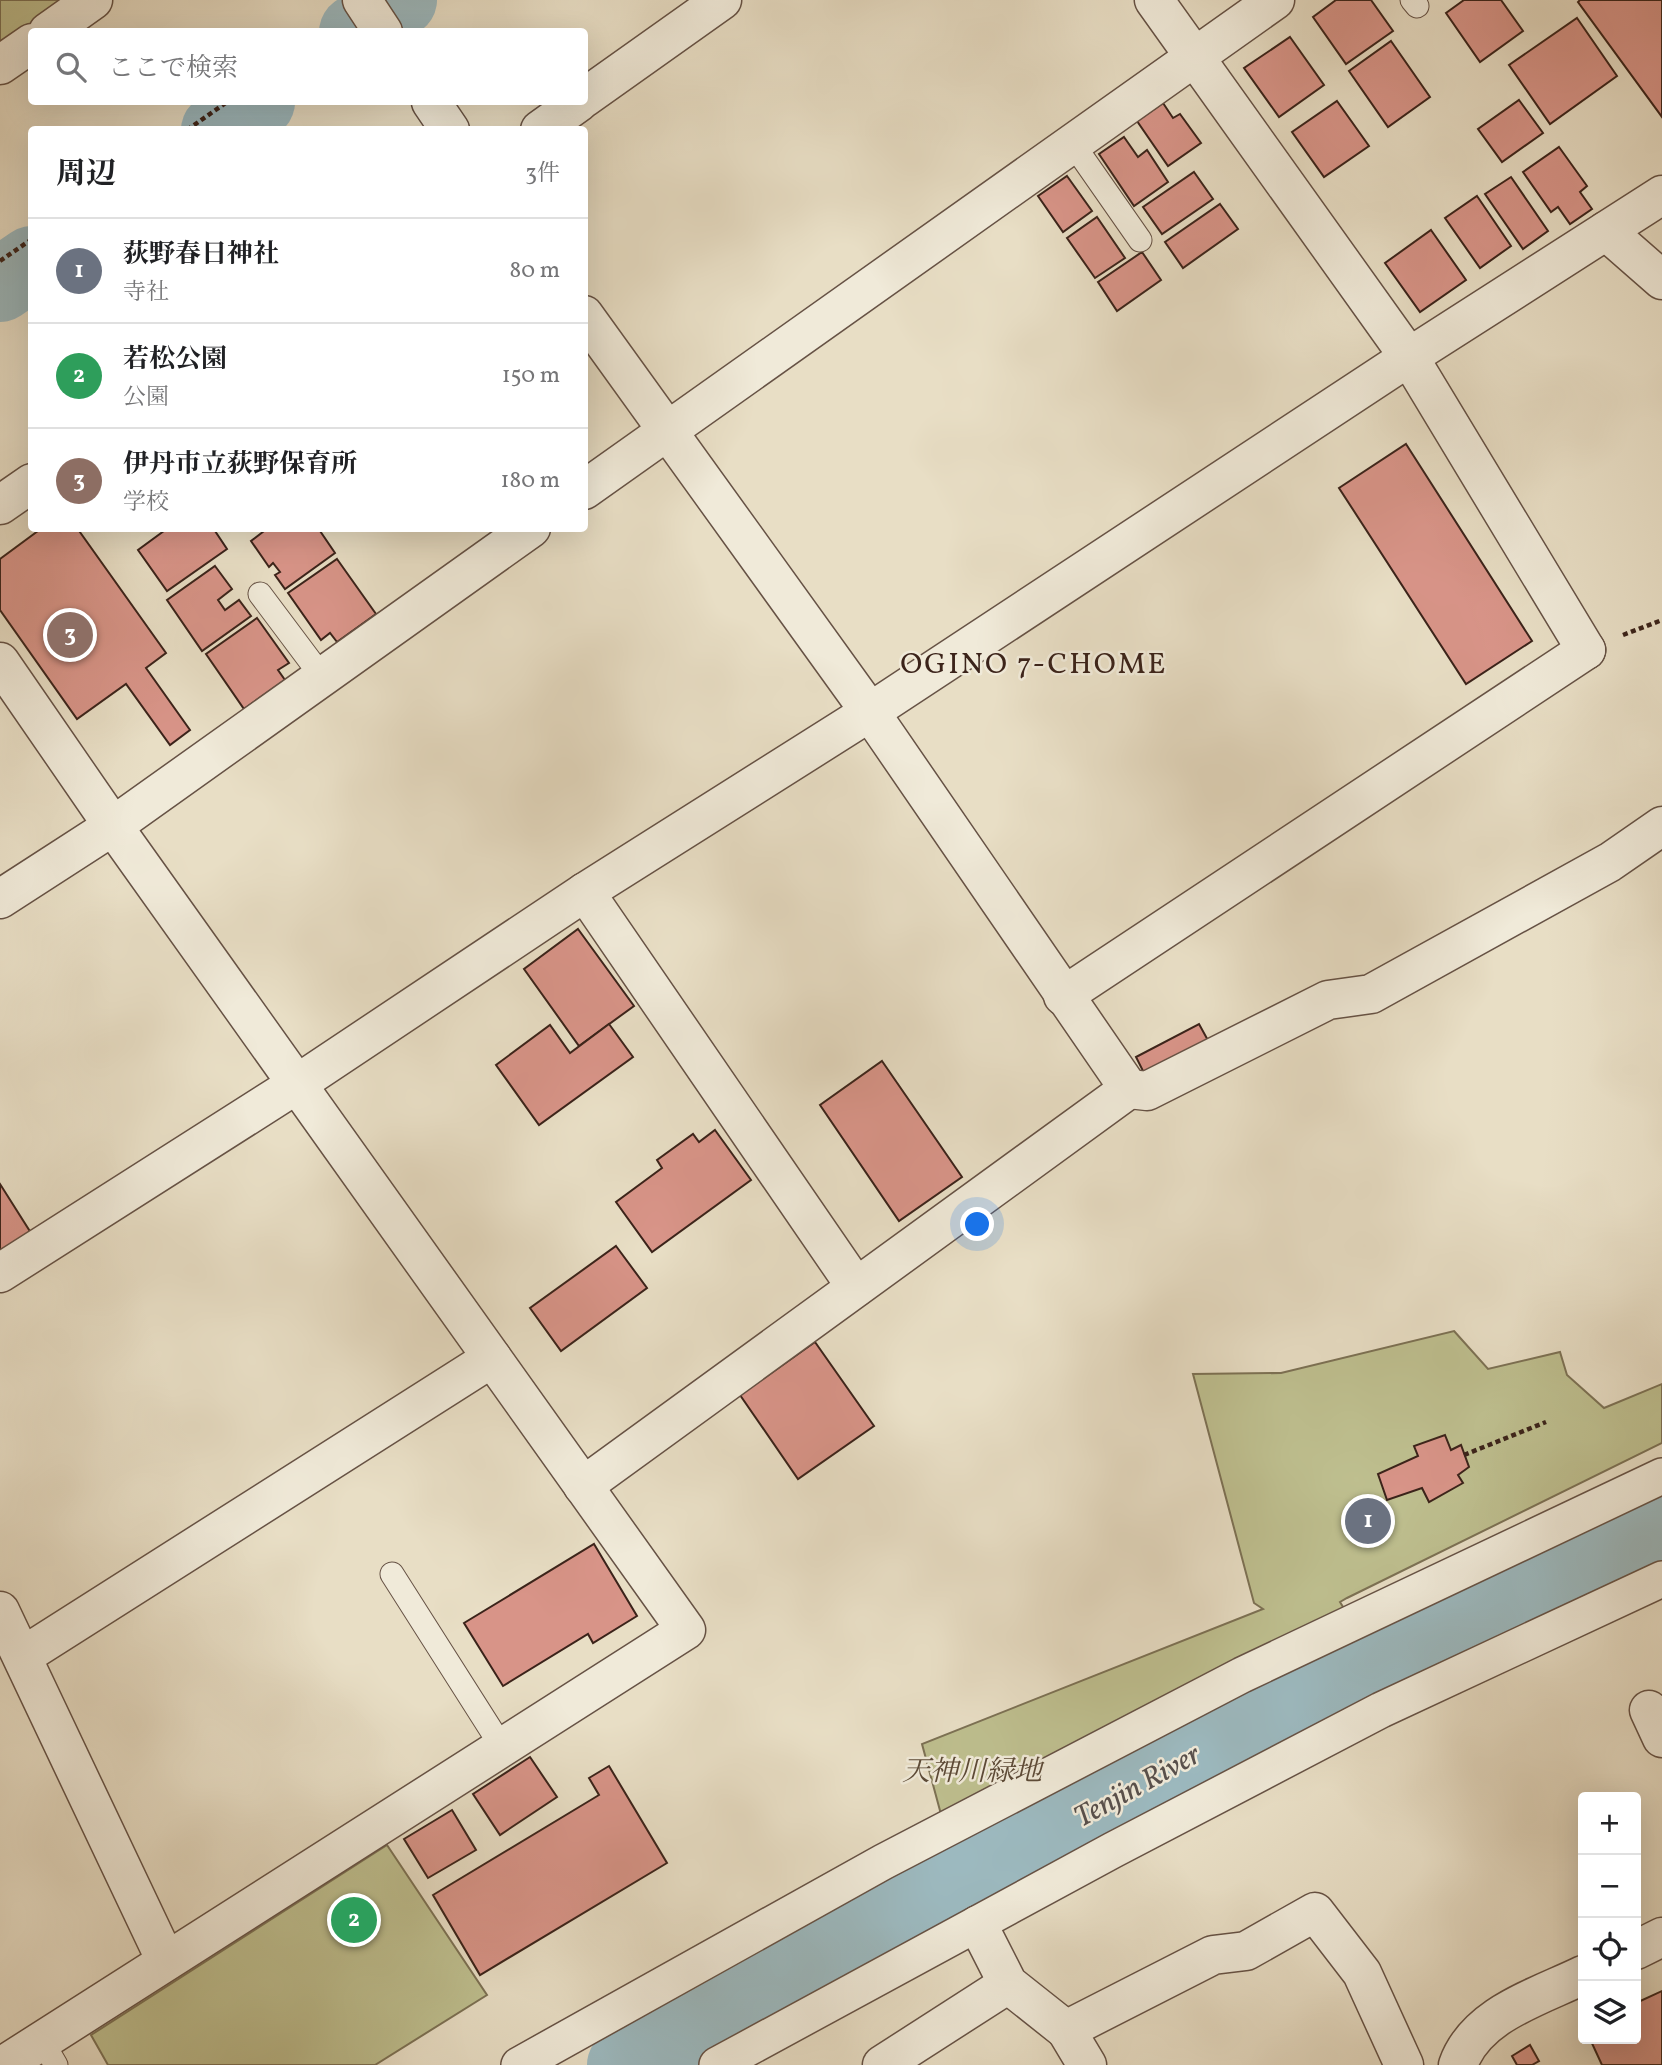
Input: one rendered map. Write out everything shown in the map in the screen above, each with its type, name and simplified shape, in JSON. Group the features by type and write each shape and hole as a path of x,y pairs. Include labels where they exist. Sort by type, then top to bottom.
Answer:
{"street":[{"path":"54,28 93,0"},
{"path":"588,95 722,0"},
{"path":"1063,996 1586,650 1409,357 1154,0"},
{"path":"588,487 1275,0"},
{"path":"0,65 28,46"},
{"path":"433,105 447,126"},
{"path":"546,126 575,105"},
{"path":"0,1273 297,1084 584,892 870,712 1409,357 1662,195"},
{"path":"1606,231 1662,280"},
{"path":"588,320 669,429 870,712 1129,1089"},
{"path":"0,505 28,486"},
{"path":"0,898 113,826 525,532"},
{"path":"0,662 113,826 686,1630 166,1961 49,2053 4,2065"},
{"path":"583,1486 1129,1089 1147,1091 1328,1000 1371,995 1610,862 1662,826"},
{"path":"584,892 856,1287"},
{"path":"23,1656 492,1359"},
{"path":"519,2065 883,1862 1242,1675 1662,1476"},
{"path":"717,2065 1381,1710 1662,1578"},
{"path":"0,1611 166,1961"},
{"path":"1066,2030 1213,1955 1246,1951 1315,1912 1362,1973 1404,2065"},
{"path":"978,1925 1008,1984 1066,2030 1087,2065"},
{"path":"1641,1948 1662,1937"},
{"path":"1458,2065 1474,2035 1496,2018 1578,1977"},
{"path":"882,2065 1008,1984"}],"lane":[{"path":"1073,144 1140,240"},
{"path":"260,594 323,678"},
{"path":"392,1574 502,1747"}],"path":[{"path":"193,126 223,105"},
{"path":"0,261 28,242"},
{"path":"1464,1455 1546,1422"}],"green space":[{"path":"0,0 73,0 34,28 28,28 28,32 0,52"},
{"name":"天神川緑地","path":"1454,1331 1488,1369 1560,1352 1567,1375 1604,1408 1662,1384 1662,1443 1347,1598 1340,1602 1353,1623 945,1829 922,1744 1263,1609 1254,1603 1193,1374 1281,1373"},
{"path":"387,1845 487,1995 375,2065 108,2065 91,2035"}],"building":[{"path":"1336,0 1371,0 1393,31 1346,64 1313,17"},
{"path":"1464,0 1501,0 1523,31 1480,62 1446,13"},
{"path":"1662,0 1662,117 1578,2"},
{"path":"1577,18 1617,76 1550,124 1509,65"},
{"path":"1290,37 1324,85 1279,117 1244,68"},
{"path":"1391,41 1430,97 1388,127 1349,71"},
{"path":"1519,100 1543,133 1502,162 1478,129"},
{"path":"1337,101 1369,146 1324,177 1292,132"},
{"path":"1163,103 1173,118 1180,114 1201,143 1168,166 1137,121"},
{"path":"1124,137 1138,157 1147,150 1168,182 1134,206 1099,154"},
{"path":"1559,147 1587,186 1580,192 1592,209 1570,224 1558,207 1551,212 1523,172"},
{"path":"1194,172 1213,199 1162,234 1143,207"},
{"path":"1067,176 1092,211 1063,232 1038,196"},
{"path":"1511,177 1548,231 1523,249 1485,194"},
{"path":"1477,196 1511,246 1480,268 1445,218"},
{"path":"1220,204 1238,229 1183,268 1165,242"},
{"path":"1097,217 1125,258 1095,278 1067,238"},
{"path":"1431,230 1466,280 1420,312 1385,263"},
{"path":"1142,252 1161,280 1117,311 1098,282"},
{"path":"1406,444 1532,641 1466,684 1339,488"},
{"path":"37,532 80,532 166,653 146,668 190,730 170,745 126,684 77,719 0,610 0,559"},
{"path":"163,532 216,532 227,549 167,591 138,550"},
{"path":"263,532 321,532 335,553 285,589 275,575 280,572 273,563 269,567 251,541"},
{"path":"337,559 376,614 337,642 330,633 321,640 288,593"},
{"path":"215,566 232,589 218,600 225,610 239,600 251,616 202,651 167,600"},
{"path":"257,618 289,663 278,670 285,680 244,709 206,654"},
{"path":"578,929 634,1006 579,1046 524,969"},
{"path":"609,1024 633,1057 539,1125 496,1065 550,1025 570,1053"},
{"path":"1199,1024 1210,1044 1146,1077 1136,1057"},
{"path":"882,1061 962,1177 899,1221 820,1105"},
{"path":"715,1130 751,1180 652,1252 616,1202 662,1168 657,1160 693,1134 699,1142"},
{"path":"0,1184 31,1233 0,1252"},
{"path":"616,1246 647,1288 561,1351 530,1308"},
{"path":"815,1342 874,1426 798,1479 740,1395"},
{"path":"1445,1435 1451,1450 1461,1445 1469,1467 1458,1475 1463,1483 1429,1502 1422,1488 1387,1500 1378,1474 1418,1456 1414,1446"},
{"path":"594,1544 637,1616 593,1643 588,1634 503,1686 464,1623"},
{"path":"530,1757 557,1797 500,1835 473,1794"},
{"path":"609,1766 667,1863 480,1975 433,1895 599,1795 589,1778"},
{"path":"452,1810 476,1850 428,1878 404,1839"},
{"path":"1662,1991 1662,2065 1602,2065 1592,2044 1641,2044 1641,2001"},
{"path":"1530,2045 1539,2061 1532,2065 1517,2065 1512,2056"}],"waterway":[{"path":"362,28 400,0"},
{"path":"224,126 254,105"},
{"path":"0,285 28,266"},
{"name":"Tenjin River","path":"624,2065 1259,1719 1478,1610 1662,1528"}],"place":[{"name":"伊丹市立荻野保育所","path":"70,635"},
{"name":"荻野春日神社","path":"1368,1521"},
{"name":"若松公園","path":"354,1920"}],"district":[{"name":"OGINO 7-CHOME","path":"1034,663"}]}
